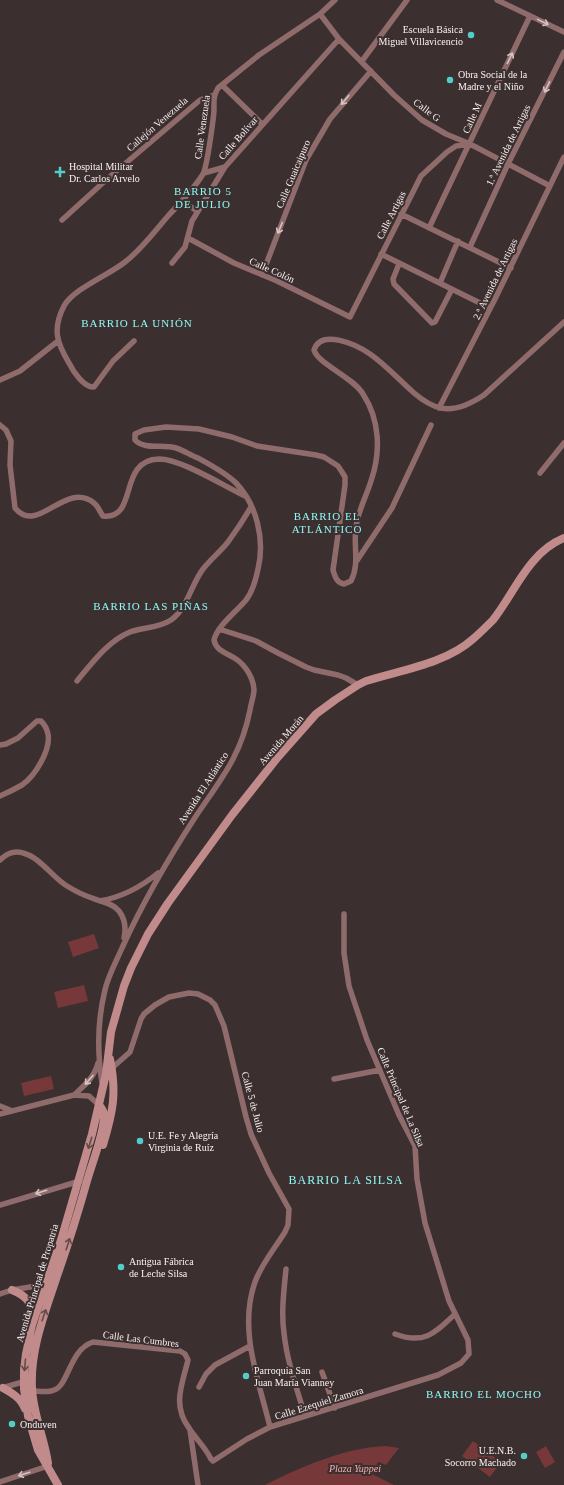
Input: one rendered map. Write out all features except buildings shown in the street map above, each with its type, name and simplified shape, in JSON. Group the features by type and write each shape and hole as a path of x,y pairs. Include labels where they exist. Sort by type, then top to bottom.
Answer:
{"main road":[{"name":"Avenida Morán","path":"99,1105 106,1074 110,1032 131,968 148,934 168,903 232,815 278,757 316,714 358,684 430,663 444,657 472,640 493,619 531,563 552,544 564,538"},
{"name":"Avenida Morán","path":"91,1166 99,1157 110,1121 115,1089 108,1048"},
{"path":"103,1087 110,1108 110,1121"},
{"name":"Avenida Principal de Propatria","path":"82,1182 91,1166 103,1124 103,1109 99,1105"},
{"name":"Avenida Principal de Propatria","path":"58,1485 38,1450 28,1416 28,1381 25,1359 82,1182 99,1105"},
{"name":"Avenida Principal de Propatria","path":"34,1334 34,1321 50,1284"},
{"path":"12,1290 26,1298 32,1309 34,1321"},
{"name":"Avenida Principal de Propatria","path":"28,1381 32,1391 36,1414 46,1448 48,1466"},
{"path":"2,1388 13,1393 19,1399 24,1405 28,1416"}],"street":[{"name":"Calle Venezuela","path":"134,341 113,361 94,387 89,386 71,366 56,337 57,327 64,305 76,294 125,263 142,247 204,173 214,112 214,96 218,88 259,55 320,14 335,0"},
{"path":"362,61 407,0"},
{"path":"497,0 564,32"},
{"name":"Calle G","path":"320,14 340,38 394,95 422,120 446,134 470,144 550,186"},
{"name":"Calle M","path":"430,228 530,16"},
{"name":"Calle Bolívar","path":"172,263 185,247 189,228 197,211 224,167 340,38"},
{"name":"1.ª Avenida de Artigas","path":"470,247 508,164 564,52"},
{"name":"Calle Guaicaipuro","path":"262,275 306,160 330,119 372,72"},
{"path":"222,85 262,124"},
{"name":"Callejón Venezuela","path":"62,220 106,180 200,100 214,96"},
{"name":"Calle Artigas","path":"350,317 421,176 428,168 456,146 470,144"},
{"name":"2.ª Avenida de Artigas","path":"439,408 511,268 564,157"},
{"path":"204,173 224,167"},
{"path":"182,201 197,211"},
{"path":"401,214 511,268"},
{"name":"Calle Colón","path":"188,238 234,263 350,317"},
{"path":"440,283 458,241"},
{"path":"381,254 490,308"},
{"path":"399,264 392,279 394,284 430,322 434,323 452,289"},
{"path":"358,684 338,675 306,667 278,654 256,640 219,629 249,595 258,569 260,556 259,528 251,507 246,496 236,483 205,462 175,448 142,444 135,440 135,434 144,430 166,428 200,429 226,435 258,446 316,454 332,462 342,472 345,478 334,570 334,576 341,584 344,584 351,581 355,571 356,522 371,482 377,458 376,423 363,393 349,380 318,358 315,348 320,341 327,339 341,341 369,353 419,397 439,408 450,408 469,404 484,395 564,322"},
{"path":"0,380 20,371 58,342"},
{"path":"0,425 6,430 11,441 10,465 15,508 27,516 40,515 60,502 78,497 84,498 95,504 103,516 115,515 121,510 126,502 133,476 138,468 148,461 158,459 184,466 246,496"},
{"path":"356,562 392,508 431,426"},
{"path":"540,473 564,443"},
{"path":"77,681 100,654 122,636 159,625 170,620 180,612 203,569 228,542 251,507"},
{"name":"Avenida El Atlántico","path":"103,1087 98,1061 98,1032 105,988 138,914 162,871 229,768 240,746 248,724 254,689 251,677 241,663 220,650 216,645 214,636 219,629"},
{"path":"0,746 18,738 34,722 37,721 42,722 48,734 45,752 36,770 22,785 0,796"},
{"path":"0,860 5,855 12,853 23,853 30,856 64,885 116,908 122,916 125,932 119,956"},
{"path":"100,901 110,900 136,889 162,871"},
{"name":"Calle Principal de La Silsa","path":"344,914 344,953 349,986 380,1070 415,1146 417,1179 426,1223 444,1287 468,1340 469,1354"},
{"name":"Calle 5 de Julio","path":"112,1068 130,1052 144,1014 163,1000 189,993 206,997 216,1005 224,1026 251,1134 269,1173 289,1209 288,1225 285,1232 255,1281 249,1312 250,1346 270,1427"},
{"path":"74,1095 96,1072 98,1061"},
{"path":"334,1079 380,1070"},
{"path":"0,1114 10,1110 74,1095 89,1096 99,1105"},
{"path":"0,1106 10,1110"},
{"path":"0,1205 82,1182"},
{"path":"286,1269 282,1311 284,1332 289,1362 305,1416"},
{"path":"0,1294 12,1290 50,1284"},
{"path":"396,1334 409,1338 423,1339 431,1335 455,1314"},
{"name":"Calle Las Cumbres","path":"32,1391 57,1390 64,1380 76,1354 84,1346 92,1342 180,1351 185,1354 188,1360 179,1395 179,1406 184,1422 190,1430 198,1485"},
{"path":"199,1387 206,1374 215,1365 250,1346"},
{"name":"Calle Ezequiel Zamora","path":"190,1430 198,1438 213,1460 270,1427 438,1375 461,1363 469,1354"},
{"path":"322,1372 335,1408"},
{"path":"2,1388 28,1381"},
{"path":"0,1482 48,1466"}],"green space":[{"path":"94,934 99,948 73,957 68,942"},
{"path":"84,985 88,1001 58,1008 54,992"},
{"path":"51,1076 54,1089 24,1096 21,1083"},
{"path":"473,1441 501,1462 490,1477 462,1456"},
{"name":"Plaza Yuppei","path":"386,1446 399,1448 386,1465 378,1462 372,1474 394,1485 265,1485 293,1471 324,1459 356,1450"},
{"path":"546,1446 555,1462 545,1468 536,1452"}],"place":[{"name":"Escuela Básica Miguel Villavicencio","path":"471,35"},
{"name":"Obra Social de la Madre y el Niño","path":"450,80"},
{"name":"Hospital Militar Dr. Carlos Arvelo","path":"60,172"},
{"name":"U.E. Fe y Alegría Virginia de Ruíz","path":"140,1141"},
{"name":"Antigua Fábrica de Leche Silsa","path":"121,1267"},
{"name":"Parroquia San Juan María Vianney","path":"246,1376"},
{"name":"Onduven","path":"12,1424"},
{"name":"U.E.N.B. Socorro Machado","path":"524,1456"}],"district":[{"name":"BARRIO 5 DE JULIO","path":"203,197"},
{"name":"BARRIO LA UNIÓN","path":"137,323"},
{"name":"BARRIO EL ATLÁNTICO","path":"327,522"},
{"name":"BARRIO LAS PIÑAS","path":"151,606"},
{"name":"BARRIO LA SILSA","path":"346,1180"},
{"name":"BARRIO EL MOCHO","path":"484,1394"}]}
